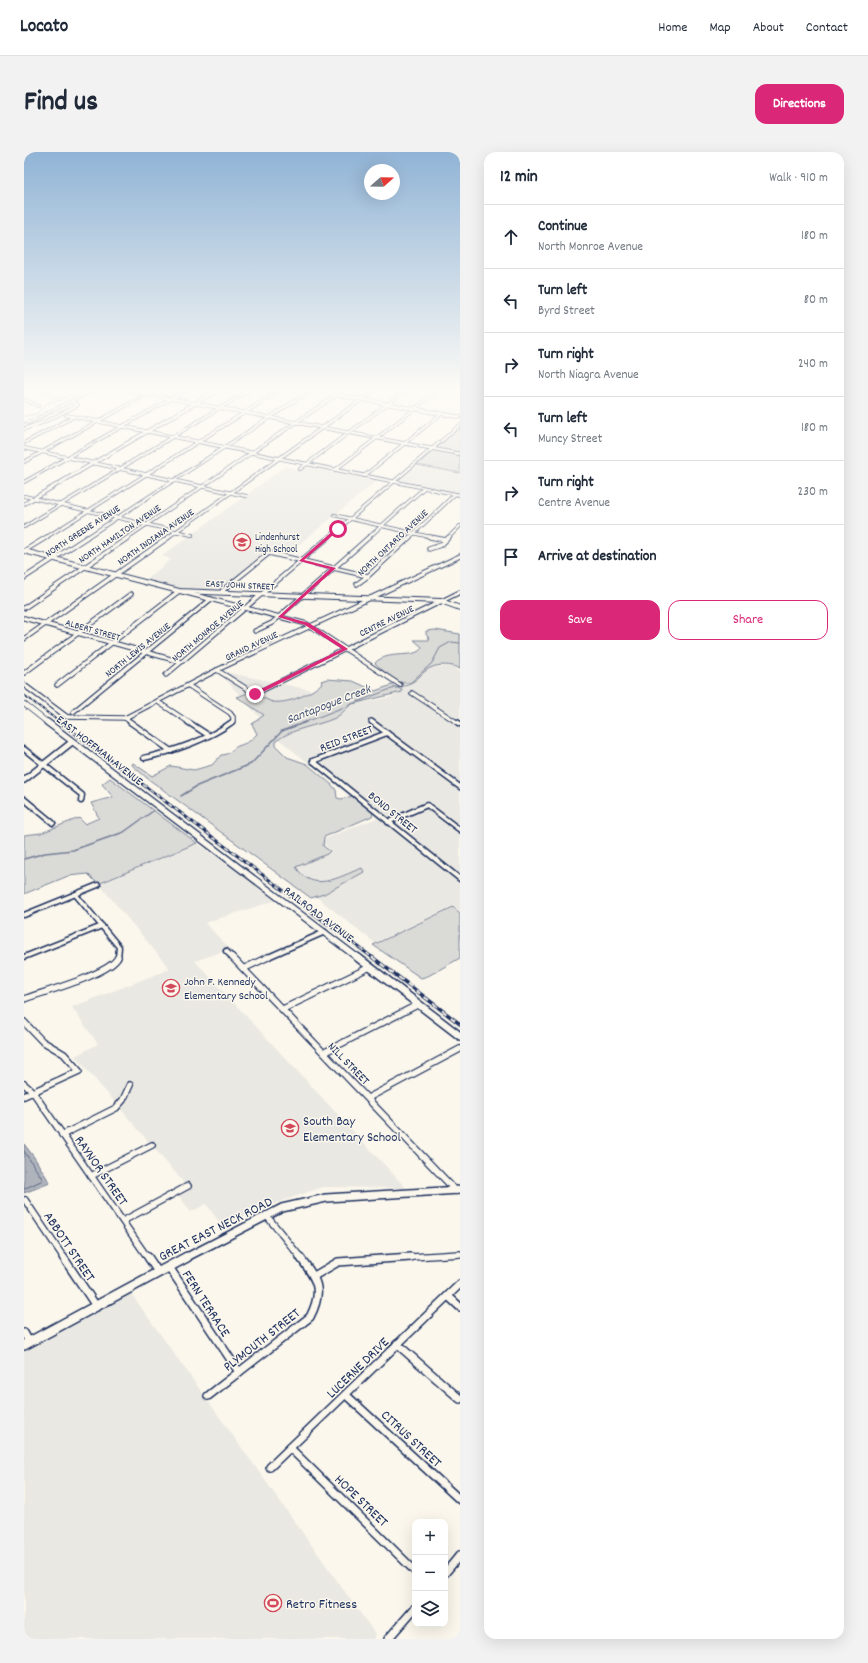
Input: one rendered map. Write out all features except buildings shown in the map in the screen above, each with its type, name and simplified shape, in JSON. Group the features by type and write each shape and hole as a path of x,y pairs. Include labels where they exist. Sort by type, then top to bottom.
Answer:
{"main road":[{"name":"EAST HOFFMAN AVENUE","path":"24,704 163,812"},
{"name":"RAILROAD AVENUE","path":"163,812 325,932 460,1036"},
{"name":"GREAT EAST NECK ROAD","path":"27,1344 158,1272 282,1208 326,1198 458,1190"}],"street":[{"path":"24,482 64,460"},
{"path":"80,460 246,496"},
{"path":"24,504 98,460"},
{"path":"24,527 134,460"},
{"path":"24,551 169,460"},
{"name":"NORTH GREENE AVENUE","path":"24,578 205,460"},
{"name":"NORTH HAMILTON AVENUE","path":"24,608 241,460"},
{"name":"NORTH INDIANA AVENUE","path":"24,639 276,460"},
{"path":"290,460 460,495"},
{"path":"300,469 311,460"},
{"path":"335,470 347,460"},
{"path":"364,476 383,460"},
{"name":"NORTH MONROE AVENUE","path":"166,675 418,460"},
{"path":"255,631 272,624 424,488"},
{"name":"NORTH ONTARIO AVENUE","path":"358,584 454,494"},
{"path":"24,496 192,535"},
{"path":"334,515 446,540"},
{"path":"429,549 441,545 460,526"},
{"name":"EAST JOHN STREET","path":"24,551 179,591 222,591 441,601 460,608"},
{"path":"222,591 268,553 368,576"},
{"name":"GRAND AVENUE","path":"67,717 125,718 189,686 217,670 460,556"},
{"path":"57,685 179,591 310,626 400,685"},
{"name":"CENTRE AVENUE","path":"217,670 255,694 460,592"},
{"path":"24,674 131,594"},
{"name":"NORTH LEWIS AVENUE","path":"73,712 211,599"},
{"name":"ALBERT STREET","path":"24,618 181,662"},
{"name":"EAST HOFFMAN AVENUE","path":"24,685 67,717"},
{"path":"144,758 170,751 230,724 233,717 230,712 189,686"},
{"path":"412,693 460,724"},
{"path":"158,702 208,735"},
{"path":"125,718 170,751"},
{"path":"371,721 460,787"},
{"name":"REID STREET","path":"313,761 387,733"},
{"path":"24,780 72,742"},
{"path":"24,749 82,795 81,801"},
{"name":"BOND STREET","path":"313,761 460,879"},
{"path":"24,798 53,823"},
{"path":"388,822 428,805 460,830"},
{"path":"24,915 98,885"},
{"path":"24,999 104,971 117,961 120,954 119,947 76,895"},
{"path":"24,957 102,926"},
{"path":"245,968 325,932"},
{"name":"NILL STREET","path":"226,951 245,968 368,1098 458,1190"},
{"path":"283,1009 370,967"},
{"path":"325,1052 419,1004"},
{"path":"24,1022 42,1041 64,1054 79,1070 24,1096"},
{"path":"368,1098 460,1049"},
{"name":"RAYNOR STREET","path":"24,1084 33,1092 158,1272"},
{"path":"62,1135 116,1108 123,1100 130,1085"},
{"path":"91,1176 152,1145"},
{"path":"123,1221 188,1186"},
{"name":"ABBOTT STREET","path":"25,1200 96,1306"},
{"path":"266,1215 314,1276 338,1262 460,1254"},
{"name":"FERN TERRACE","path":"169,1267 239,1372"},
{"name":"PLYMOUTH STREET","path":"208,1396 310,1317 316,1305 318,1291 314,1276"},
{"name":"LUCERNE DRIVE","path":"270,1467 460,1284"},
{"path":"448,1296 460,1307"},
{"path":"24,1333 27,1344"},
{"path":"397,1344 460,1399"},
{"name":"CITRUS STREET","path":"346,1395 460,1500"},
{"name":"HOPE STREET","path":"290,1448 412,1568"},
{"path":"448,1569 460,1555"},
{"path":"388,1639 412,1611"}],"shaded area":[{"path":"422,460 460,460 460,473 417,465"},
{"path":"414,464 460,474 460,495 394,481"},
{"name":"Lindenhurst High School","path":"303,465 378,480 286,555 268,551 221,589 179,589 146,580 171,559 162,556 286,466 297,469"},
{"path":"435,630 460,634 460,669 450,665 433,667 412,682 404,683 392,678 375,663 387,656 408,654 419,651 422,647 414,640 430,640 426,634 426,631"},
{"path":"452,666 460,672 460,911 453,906 375,943 281,869 330,849 319,841 377,818 281,741 217,670 367,702 391,697 426,668"},
{"path":"327,679 353,681 375,691 392,685 402,690 402,692 352,704 335,718 290,733 276,741 276,746 287,757 307,764 332,785 336,790 337,798 341,799 352,796 373,813 372,816 324,837 323,846 330,851 327,854 296,867 310,880 318,882 335,879 362,868 364,872 324,894 311,898 147,778 132,765 133,763 152,776 171,766 194,770 212,765 221,755 224,755 236,747 249,742 257,734 252,724 264,715 237,697 249,693 273,702 292,700 312,691 322,683 321,681"},
{"path":"110,778 197,843 98,884 88,874 68,876 24,894 24,835 41,833 79,818 85,824 99,818 91,803 113,797 102,784"},
{"path":"197,843 277,900 205,923 230,949 195,961 406,1188 323,1187 256,1210 223,1227 206,1204 191,1212 179,1196 190,1190 75,1056 98,1044 72,1007 170,969 99,884"},
{"path":"453,907 460,913 460,958 428,976 421,978 373,945"},
{"path":"130,1292 376,1635 373,1639 24,1639 24,1351"}],"water":[{"path":"24,1144 50,1183 24,1193"}],"waterway":[{"name":"Santapogue Creek","path":"303,723 388,690 408,685 432,663 440,648 451,642 460,643"},
{"name":"Santapogue Creek","path":"181,796 197,786 251,764 282,731 306,722"},
{"name":"Santapogue Creek","path":"24,859 45,853 73,850 124,832 153,811"}],"railway":[{"path":"24,695 61,723"},
{"path":"60,722 373,958"},
{"path":"372,957 460,1024"}],"place":[{"name":"Lindenhurst High School","path":"242,542"},
{"name":"John F. Kennedy Elementary School","path":"171,988"},
{"name":"South Bay Elementary School","path":"290,1128"},
{"name":"Retro Fitness","path":"273,1603"}],"route":[{"path":"255,694 345,649 307,624 280,617 334,568 301,561 338,529"}]}
